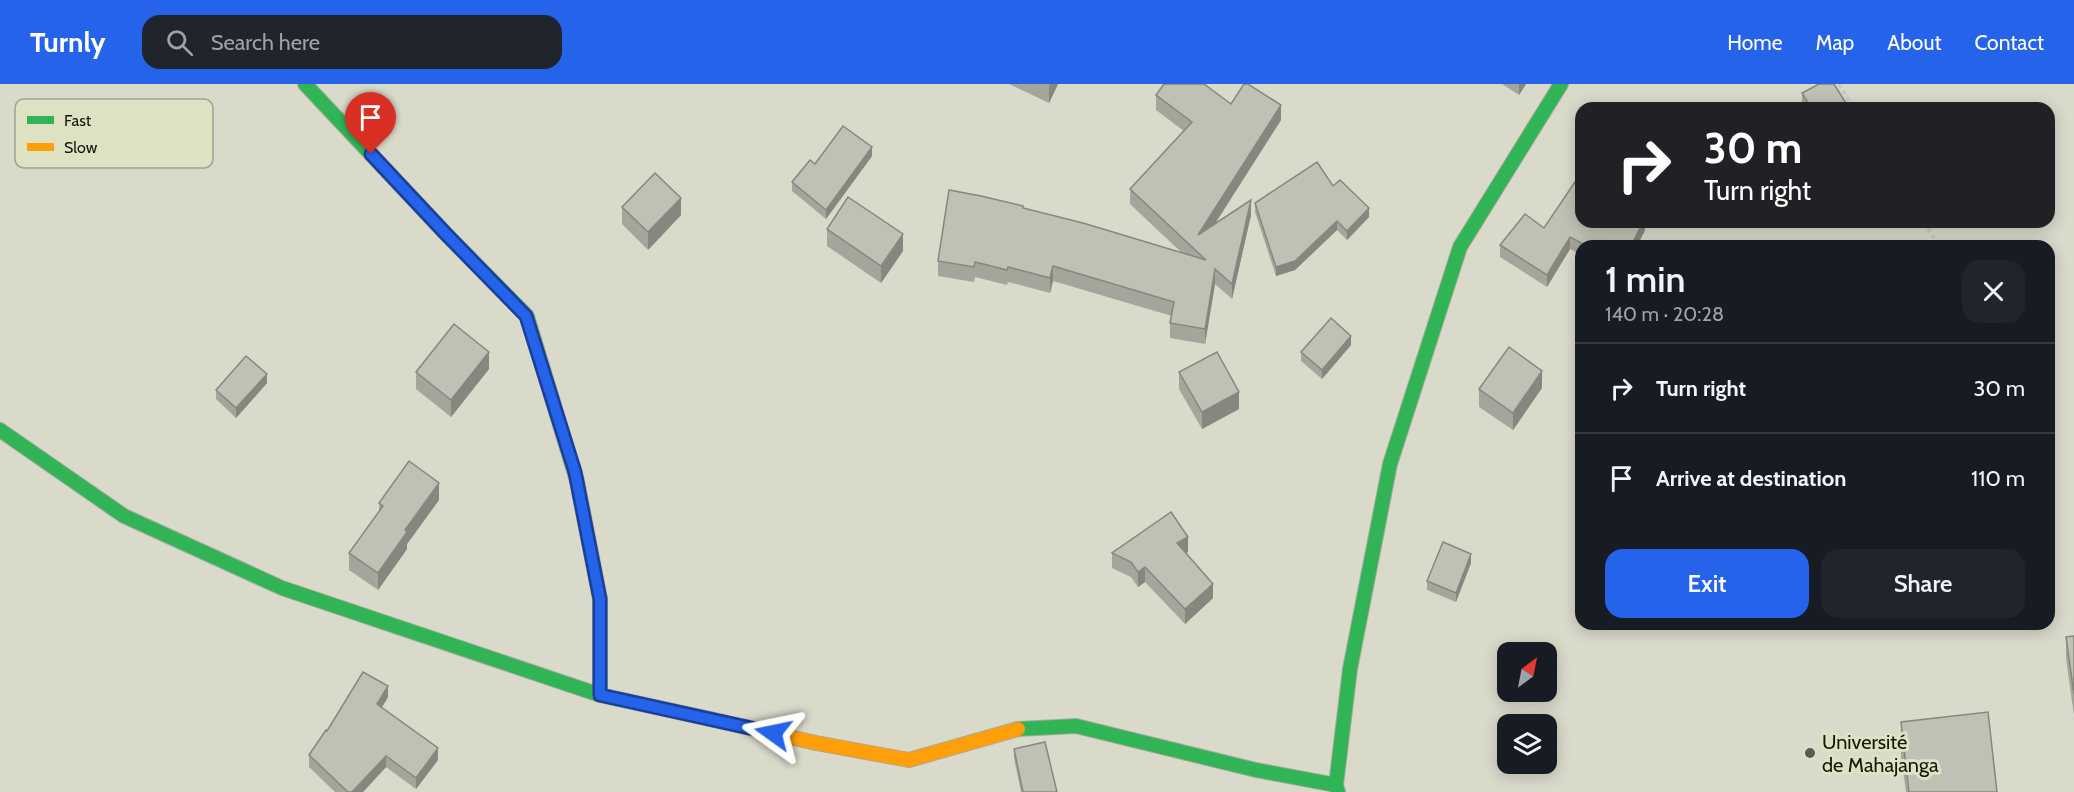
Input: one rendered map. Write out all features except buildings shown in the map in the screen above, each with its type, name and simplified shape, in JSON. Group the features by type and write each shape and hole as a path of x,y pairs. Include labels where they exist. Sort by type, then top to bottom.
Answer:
{"street":[{"path":"305,84 526,316 575,472 600,599 600,695"},
{"path":"0,430 124,516 282,588 600,695 816,743 909,760 1024,727 1076,726 1337,788 1350,669 1390,464 1460,247 1561,84"}],"path":[{"path":"1839,84 1850,102"}],"traffic: fast":[{"path":"305,84 446,234 527,316 577,481"},
{"path":"1336,785 1350,669 1390,464 1460,247 1561,84"},
{"path":"0,430 124,516 282,588 600,695 710,719"},
{"path":"1018,729 1076,726 1256,770 1336,785 1338,792"}],"traffic: slow":[{"path":"577,481 600,599 600,695"},
{"path":"710,719 816,743 909,760 1018,729"}],"place":[{"name":"Université de Mahajanga","path":"1810,753"}],"route":[{"path":"371,154 526,316 575,472 600,599 600,695 773,733"}]}
